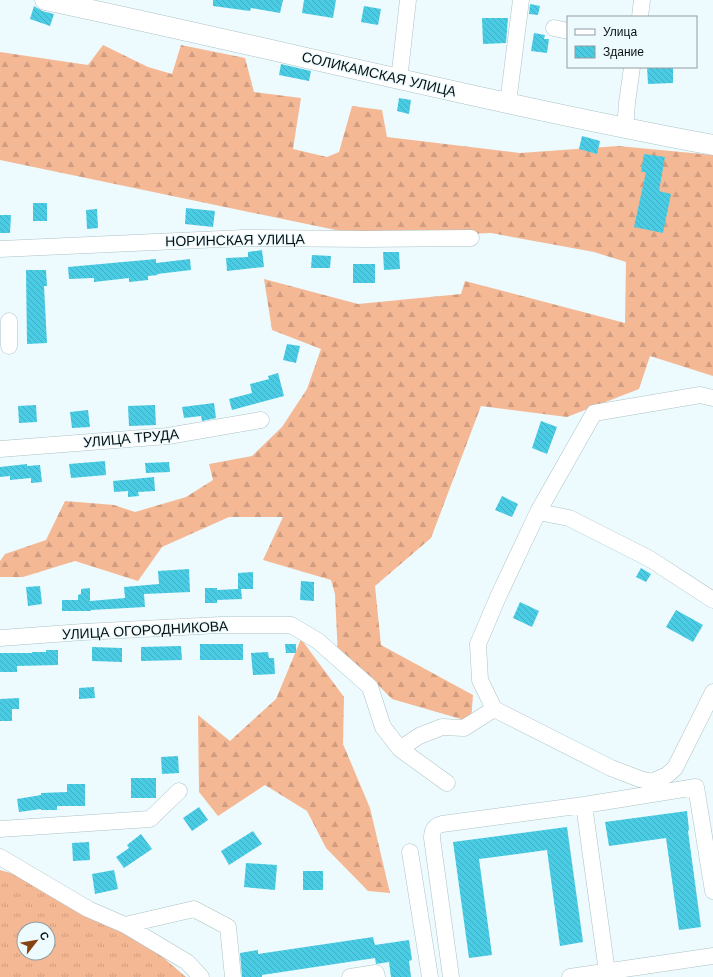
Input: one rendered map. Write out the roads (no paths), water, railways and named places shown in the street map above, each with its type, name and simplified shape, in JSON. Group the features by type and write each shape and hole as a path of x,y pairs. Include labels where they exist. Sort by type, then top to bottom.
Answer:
{"main road":[{"name":"СОЛИКАМСКАЯ УЛИЦА","path":"45,0 146,21 399,80 625,129 713,145"}],"street":[{"path":"399,80 408,0"},
{"path":"508,103 521,0"},
{"path":"640,16 642,0"},
{"path":"625,129 632,68"},
{"name":"НОРИНСКАЯ УЛИЦА","path":"0,249 244,238 471,238"},
{"path":"9,321 9,346"},
{"path":"713,398 700,395 594,413 538,512 498,597 478,644 480,680 494,709 611,768 652,782 667,775 675,768 713,692"},
{"name":"УЛИЦА ТРУДА","path":"0,449 168,436 262,420"},
{"path":"538,512 568,518 589,528 650,559 713,600"},
{"name":"УЛИЦА ОГОРОДНИКОВА","path":"0,638 220,625 291,625 318,641 370,687 383,727 400,749"},
{"path":"447,784 400,749 419,736 442,727 464,728 494,709"},
{"path":"451,977 432,831 436,826 442,824 584,804 696,786 713,891"},
{"path":"0,828 150,819 178,791"},
{"path":"584,804 607,972"},
{"path":"410,852 430,977"},
{"path":"0,857 88,909 125,925 187,962 201,977"},
{"path":"125,925 194,909 228,927 233,977"},
{"path":"570,977 713,956"},
{"path":"350,977 376,973 377,977"}]}
